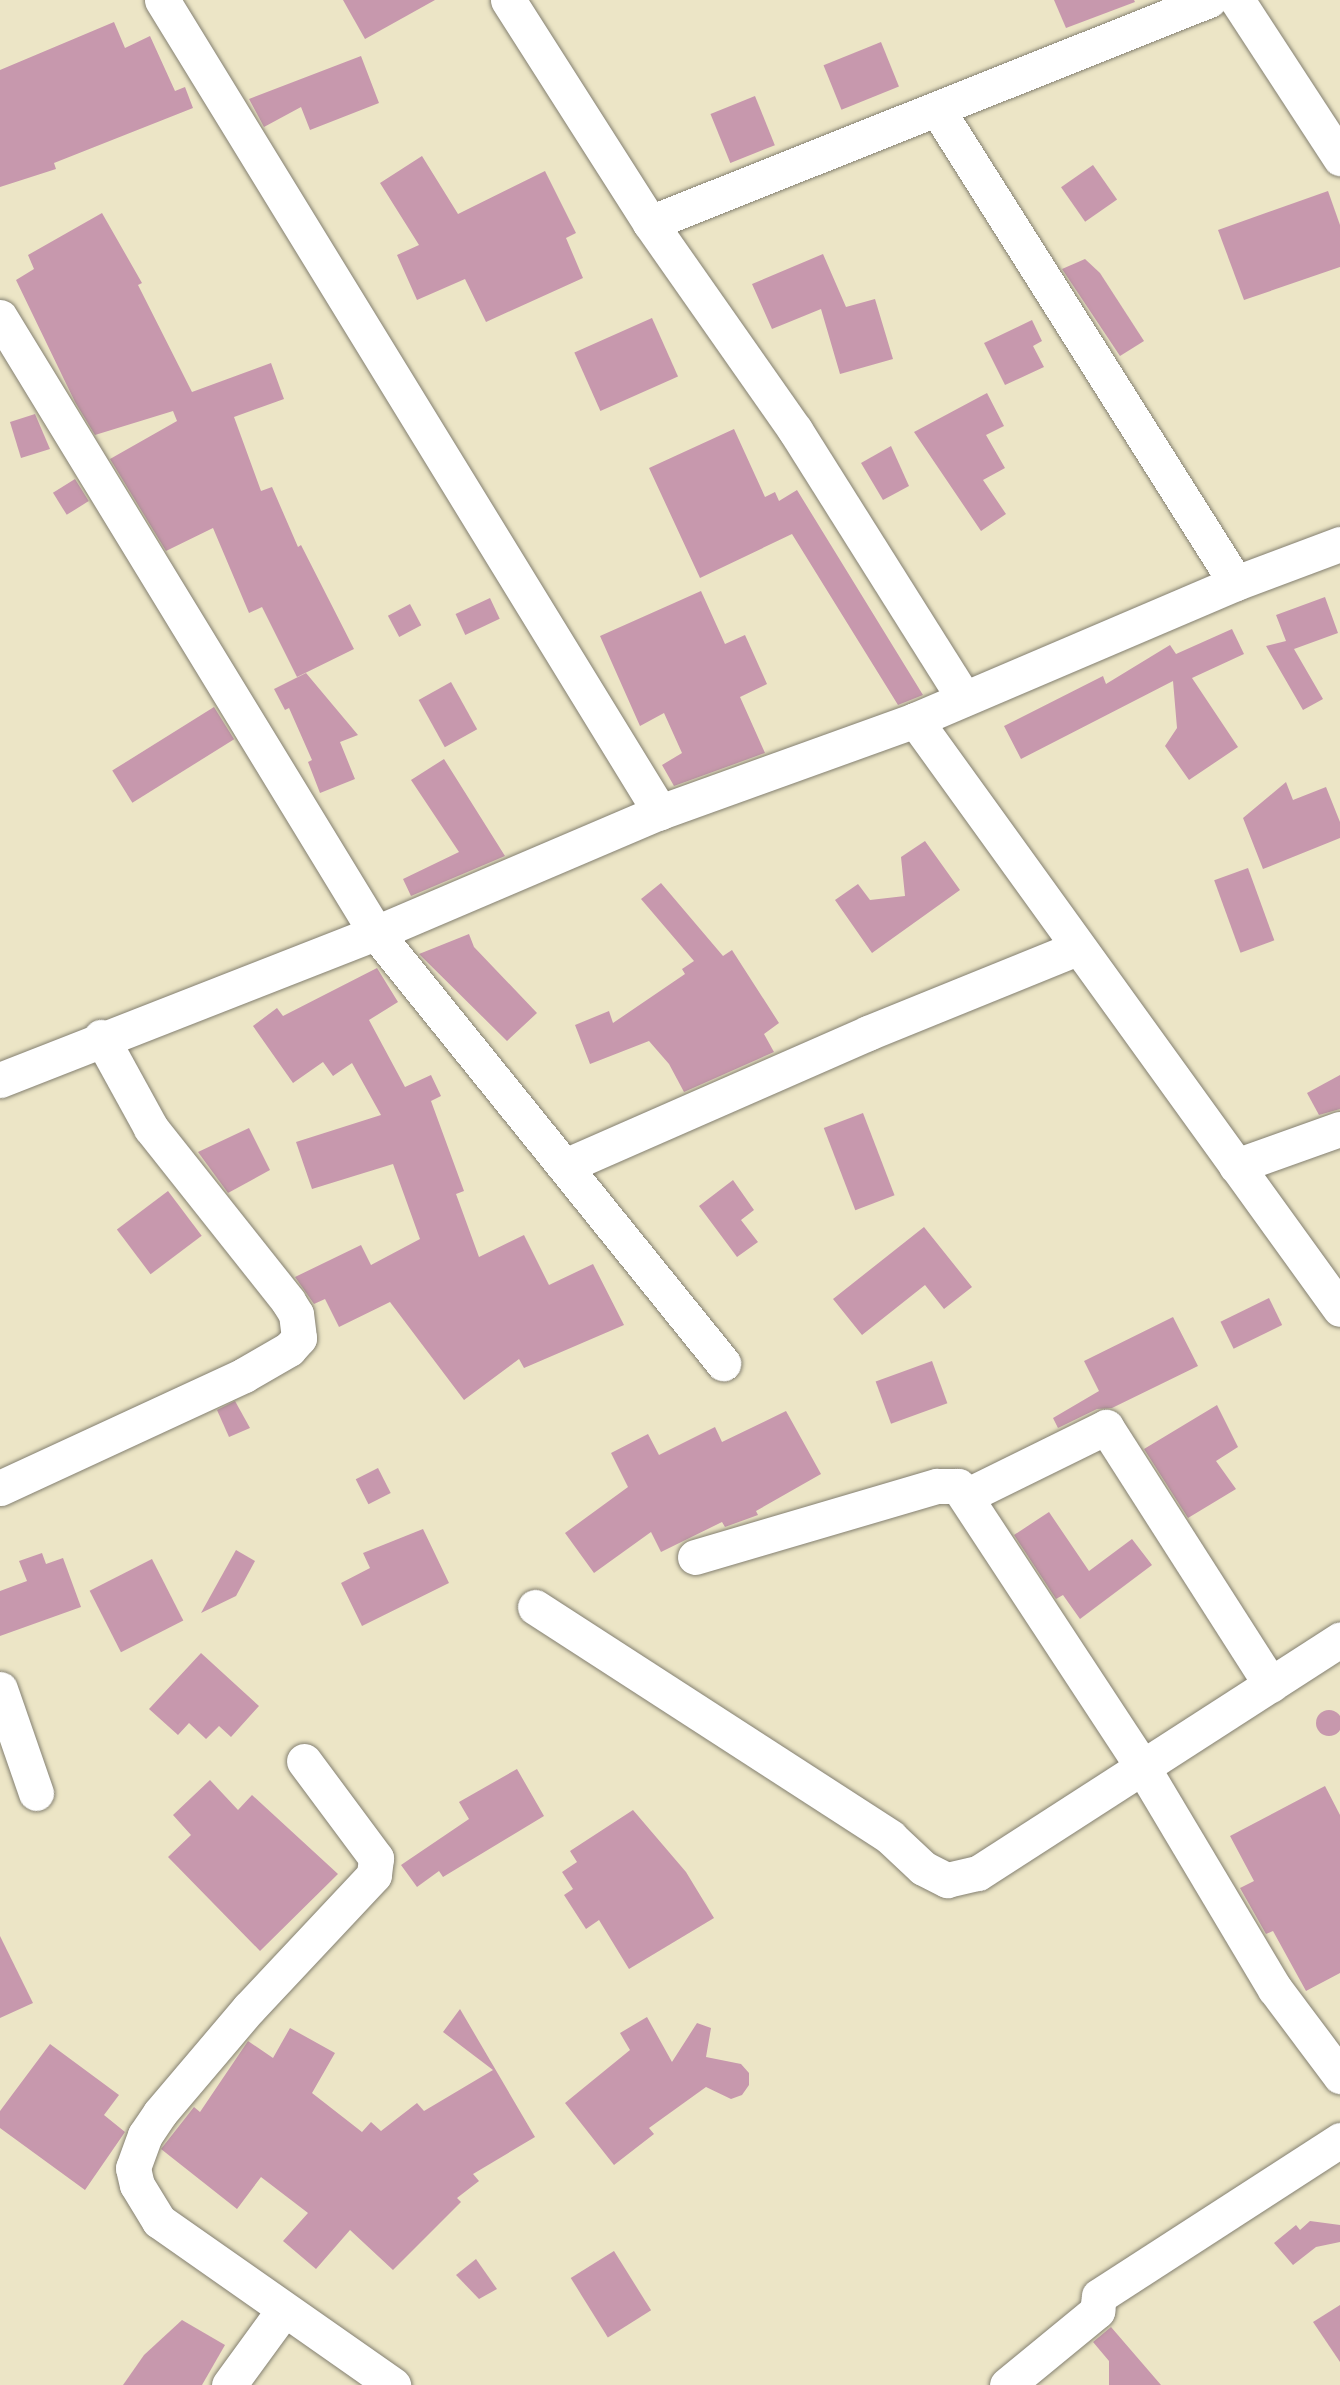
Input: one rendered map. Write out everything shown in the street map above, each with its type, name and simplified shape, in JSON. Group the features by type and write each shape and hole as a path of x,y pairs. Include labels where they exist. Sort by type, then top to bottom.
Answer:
{"street":[{"path":"162,0 660,813"},
{"path":"508,0 650,223 795,430 964,698"},
{"path":"650,223 1209,0"},
{"path":"1237,0 1340,158"},
{"path":"937,109 1236,583"},
{"path":"0,317 376,933 723,1363"},
{"path":"0,1080 101,1037 376,933 660,813 915,720 1236,583 1340,544"},
{"path":"915,720 1340,1309"},
{"path":"565,1166 868,1033 1077,948"},
{"path":"0,1488 244,1375 289,1349 299,1338 296,1314 151,1128 101,1037"},
{"path":"1236,1166 1340,1129"},
{"path":"968,1495 1106,1427 1271,1685"},
{"path":"695,1557 937,1486 958,1486 968,1495 1143,1768 1275,1989 1340,2076"},
{"path":"535,1606 890,1837 923,1868 947,1880 978,1873 1340,1640"},
{"path":"0,1689 36,1793"},
{"path":"304,1761 376,1858 374,1875 249,2008 160,2113 145,2135 133,2168 137,2185 159,2221 283,2311 393,2385"},
{"path":"1007,2385 1097,2311 1099,2295 1340,2140"},
{"path":"229,2385 283,2311"}],"building":[{"path":"343,0 435,0 365,39"},
{"path":"1054,0 1134,0 1135,2 1066,28"},
{"path":"114,22 125,48 150,36 175,91 185,87 193,108 54,163 56,169 0,187 0,70"},
{"path":"881,42 899,87 841,110 824,65"},
{"path":"361,56 379,103 310,130 301,107 264,127 249,99"},
{"path":"755,96 775,145 730,163 710,114"},
{"path":"422,156 458,214 545,171 576,233 566,238 583,278 486,322 465,279 417,300 397,255 419,245 380,183"},
{"path":"1093,165 1117,199 1085,222 1061,187"},
{"path":"1328,191 1340,225 1340,267 1244,300 1218,230"},
{"path":"102,213 142,283 138,285 192,392 271,363 284,399 234,417 261,491 272,487 298,547 301,545 354,649 297,677 262,607 249,613 213,528 166,551 110,459 177,421 173,411 95,435 75,402 16,280 34,269 28,255"},
{"path":"823,254 846,307 875,299 893,359 840,374 821,309 772,329 752,284"},
{"path":"1085,259 1100,273 1144,341 1120,356 1062,269"},
{"path":"652,318 678,376 600,411 574,353"},
{"path":"1032,320 1042,341 1033,346 1044,367 1005,385 984,343"},
{"path":"987,393 1004,426 986,435 1005,468 983,480 1006,514 981,531 914,432"},
{"path":"35,414 50,449 21,458 10,422"},
{"path":"734,429 765,497 775,492 779,501 797,490 923,695 898,705 792,534 700,578 649,468"},
{"path":"891,446 909,486 883,500 861,463"},
{"path":"75,479 89,501 67,515 53,493"},
{"path":"701,591 725,644 745,635 767,684 740,697 765,753 674,786 662,765 682,753 664,713 640,726 600,636"},
{"path":"1325,597 1338,633 1294,649 1323,699 1303,710 1266,646 1286,641 1276,615"},
{"path":"490,598 500,619 465,635 456,614"},
{"path":"410,604 421,625 399,637 388,616"},
{"path":"1232,629 1244,654 1192,678 1238,747 1189,780 1165,746 1177,728 1173,681 1021,759 1004,726 1103,676 1106,684 1170,645 1176,654"},
{"path":"306,673 358,735 340,742 355,779 320,793 308,762 312,760 289,708 285,710 274,689"},
{"path":"451,682 477,729 445,747 419,700"},
{"path":"214,707 234,739 132,803 112,771"},
{"path":"444,759 505,856 411,896 403,879 459,852 411,780"},
{"path":"1286,782 1293,800 1326,787 1340,822 1340,838 1263,869 1243,818"},
{"path":"925,841 960,890 872,953 835,900 858,884 870,900 905,896 901,857"},
{"path":"1248,868 1274,940 1241,953 1214,880"},
{"path":"661,883 723,956 732,950 779,1023 764,1034 774,1052 684,1092 669,1064 649,1041 590,1064 575,1025 609,1011 613,1023 685,974 682,969 694,961 641,899"},
{"path":"469,934 474,947 537,1013 507,1041 419,954"},
{"path":"377,968 398,1002 369,1020 405,1087 431,1075 441,1096 431,1101 464,1191 456,1194 479,1257 524,1235 549,1285 593,1264 624,1325 524,1368 519,1359 464,1400 390,1302 339,1327 325,1299 314,1304 295,1277 361,1245 371,1265 420,1239 393,1164 312,1189 296,1142 381,1115 352,1063 333,1076 323,1062 293,1083 253,1026 277,1008 283,1016"},
{"path":"1340,1075 1340,1109 1319,1115 1307,1093"},
{"path":"863,1113 895,1195 855,1210 824,1128"},
{"path":"249,1128 270,1170 228,1193 198,1152"},
{"path":"733,1180 754,1210 741,1220 758,1242 737,1257 699,1206"},
{"path":"168,1191 202,1236 151,1274 117,1230"},
{"path":"924,1227 972,1287 944,1309 925,1285 862,1335 833,1299"},
{"path":"1269,1298 1282,1325 1234,1349 1220,1322"},
{"path":"1173,1317 1198,1366 1112,1408 1097,1409 1058,1428 1053,1418 1099,1391 1084,1361"},
{"path":"932,1361 947,1403 891,1424 876,1382"},
{"path":"235,1401 250,1428 229,1437 217,1410"},
{"path":"1217,1405 1238,1447 1216,1461 1236,1489 1188,1518 1144,1449"},
{"path":"786,1411 821,1474 756,1511 758,1515 725,1527 722,1522 661,1552 651,1532 594,1573 565,1533 628,1487 611,1453 648,1434 659,1455 715,1427 722,1442"},
{"path":"378,1468 391,1493 368,1504 356,1479"},
{"path":"1049,1512 1089,1571 1132,1539 1152,1565 1080,1619 1063,1595 1056,1599 1014,1535"},
{"path":"423,1529 449,1583 362,1626 341,1583 370,1568 363,1553"},
{"path":"236,1550 255,1561 236,1596 201,1613"},
{"path":"42,1553 46,1564 63,1558 81,1607 0,1636 0,1591 27,1581 19,1561"},
{"path":"152,1559 183,1620 121,1652 90,1591"},
{"path":"201,1653 259,1706 231,1737 219,1726 206,1739 189,1723 178,1735 149,1709"},
{"path":"1329,1710 1338,1714 1342,1723 1338,1732 1329,1736 1320,1732 1316,1723 1320,1714"},
{"path":"517,1769 544,1816 443,1877 439,1871 417,1887 401,1865 469,1819 459,1802"},
{"path":"210,1780 238,1810 252,1795 338,1874 260,1951 168,1857 191,1835 173,1815"},
{"path":"1325,1786 1340,1815 1340,1973 1306,1991 1273,1931 1266,1934 1240,1888 1254,1881 1230,1836"},
{"path":"633,1810 686,1872 714,1918 629,1969 599,1920 586,1929 564,1895 573,1889 562,1872 577,1862 570,1851"},
{"path":"0,1936 33,2003 0,2018"},
{"path":"460,2009 535,2137 473,2174 479,2181 457,2198 461,2202 393,2270 350,2230 316,2269 283,2241 308,2213 261,2177 237,2209 161,2149 194,2107 200,2112 248,2041 273,2058 290,2028 335,2053 312,2093 362,2132 371,2122 381,2131 417,2103 424,2111 493,2070 443,2032"},
{"path":"647,2017 672,2062 697,2023 711,2028 706,2057 741,2064 749,2073 749,2085 742,2095 731,2099 706,2087 649,2128 654,2134 614,2165 565,2103 630,2050 620,2033"},
{"path":"50,2044 119,2095 104,2115 125,2132 85,2190 0,2128 0,2111"},
{"path":"1310,2221 1340,2225 1340,2242 1316,2247 1293,2265 1274,2243 1296,2225 1300,2230"},
{"path":"614,2251 651,2310 608,2337 571,2278"},
{"path":"476,2259 497,2289 479,2299 456,2275"},
{"path":"1340,2305 1340,2362 1313,2322"},
{"path":"182,2320 225,2345 202,2385 123,2385 144,2355"},
{"path":"1111,2327 1161,2385 1109,2385 1109,2361 1093,2342"}]}
